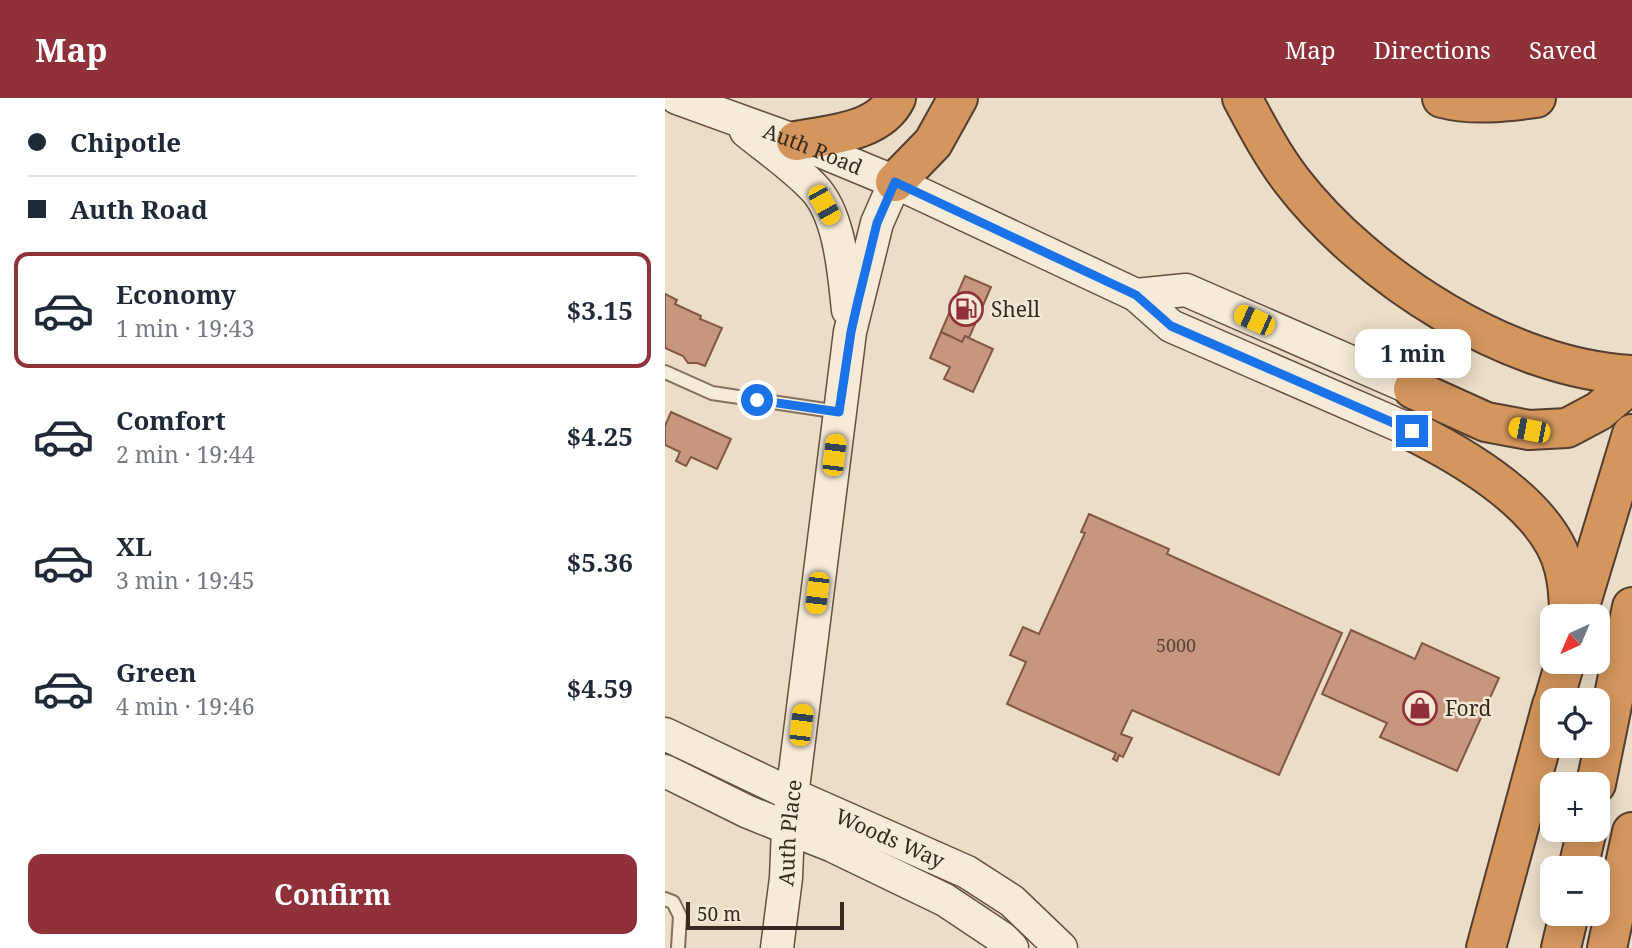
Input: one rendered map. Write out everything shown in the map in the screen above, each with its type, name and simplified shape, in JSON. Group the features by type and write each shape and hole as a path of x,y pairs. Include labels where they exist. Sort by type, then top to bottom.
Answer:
{"highway":[{"path":"796,141 868,126 894,104 896,98"},
{"path":"895,182 902,132 918,98"},
{"path":"895,182 933,143 958,98"},
{"path":"1243,98 1261,134 1292,181 1375,265 1422,300 1469,326 1516,347 1566,363 1632,375"},
{"path":"1442,98 1455,102 1493,103 1536,98"},
{"path":"1413,389 1486,422 1529,430 1567,428 1599,411 1632,383"},
{"path":"1412,431 1453,451 1512,493 1549,534 1564,565 1568,604"},
{"path":"1581,604 1632,434"},
{"path":"1598,772 1632,607"},
{"path":"1486,948 1540,749"},
{"path":"1607,948 1632,832"},
{"path":"1561,948 1566,926"}],"street":[{"name":"Auth Road","path":"677,98 796,141 895,182 1136,295 1171,326 1412,431"},
{"path":"731,119 815,188 833,222 844,270 851,332"},
{"name":"Auth Place","path":"776,948 786,878 788,828 851,332 877,223 895,182"},
{"path":"1136,295 1186,290 1413,389"},
{"name":"Woods Way","path":"665,734 793,795 967,872 1012,901 1061,948"},
{"name":"Woods Way","path":"665,771 748,812 833,846 945,900 1002,938 1012,948"}],"lane":[{"path":"665,372 712,393 839,412"},
{"path":"665,899 673,902 680,916 678,948"}],"building":[{"name":"Shell","path":"965,276 991,287 969,338 965,336 962,342 941,332"},
{"path":"665,294 677,300 675,304 701,316 700,319 722,328 705,366 688,363 683,356 665,348"},
{"path":"941,332 962,342 965,336 993,349 973,392 944,379 950,367 930,358"},
{"path":"671,412 731,439 717,469 691,457 686,466 676,461 680,452 665,445 665,426"},
{"path":"1089,514 1169,549 1167,554 1342,633 1279,775 1132,710 1121,734 1132,738 1123,757 1119,755 1117,761 1113,759 1116,753 1007,704 1026,662 1010,655 1023,627 1039,634 1085,533 1081,532"},
{"name":"Ford","path":"1351,630 1415,659 1422,643 1499,678 1457,771 1380,737 1387,723 1322,694"}],"place":[{"name":"Shell","path":"966,309"},
{"name":"Ford","path":"1420,708"}],"route":[{"path":"757,400 839,412 857,305 877,223 895,182 1136,295 1171,326 1412,431"}]}
